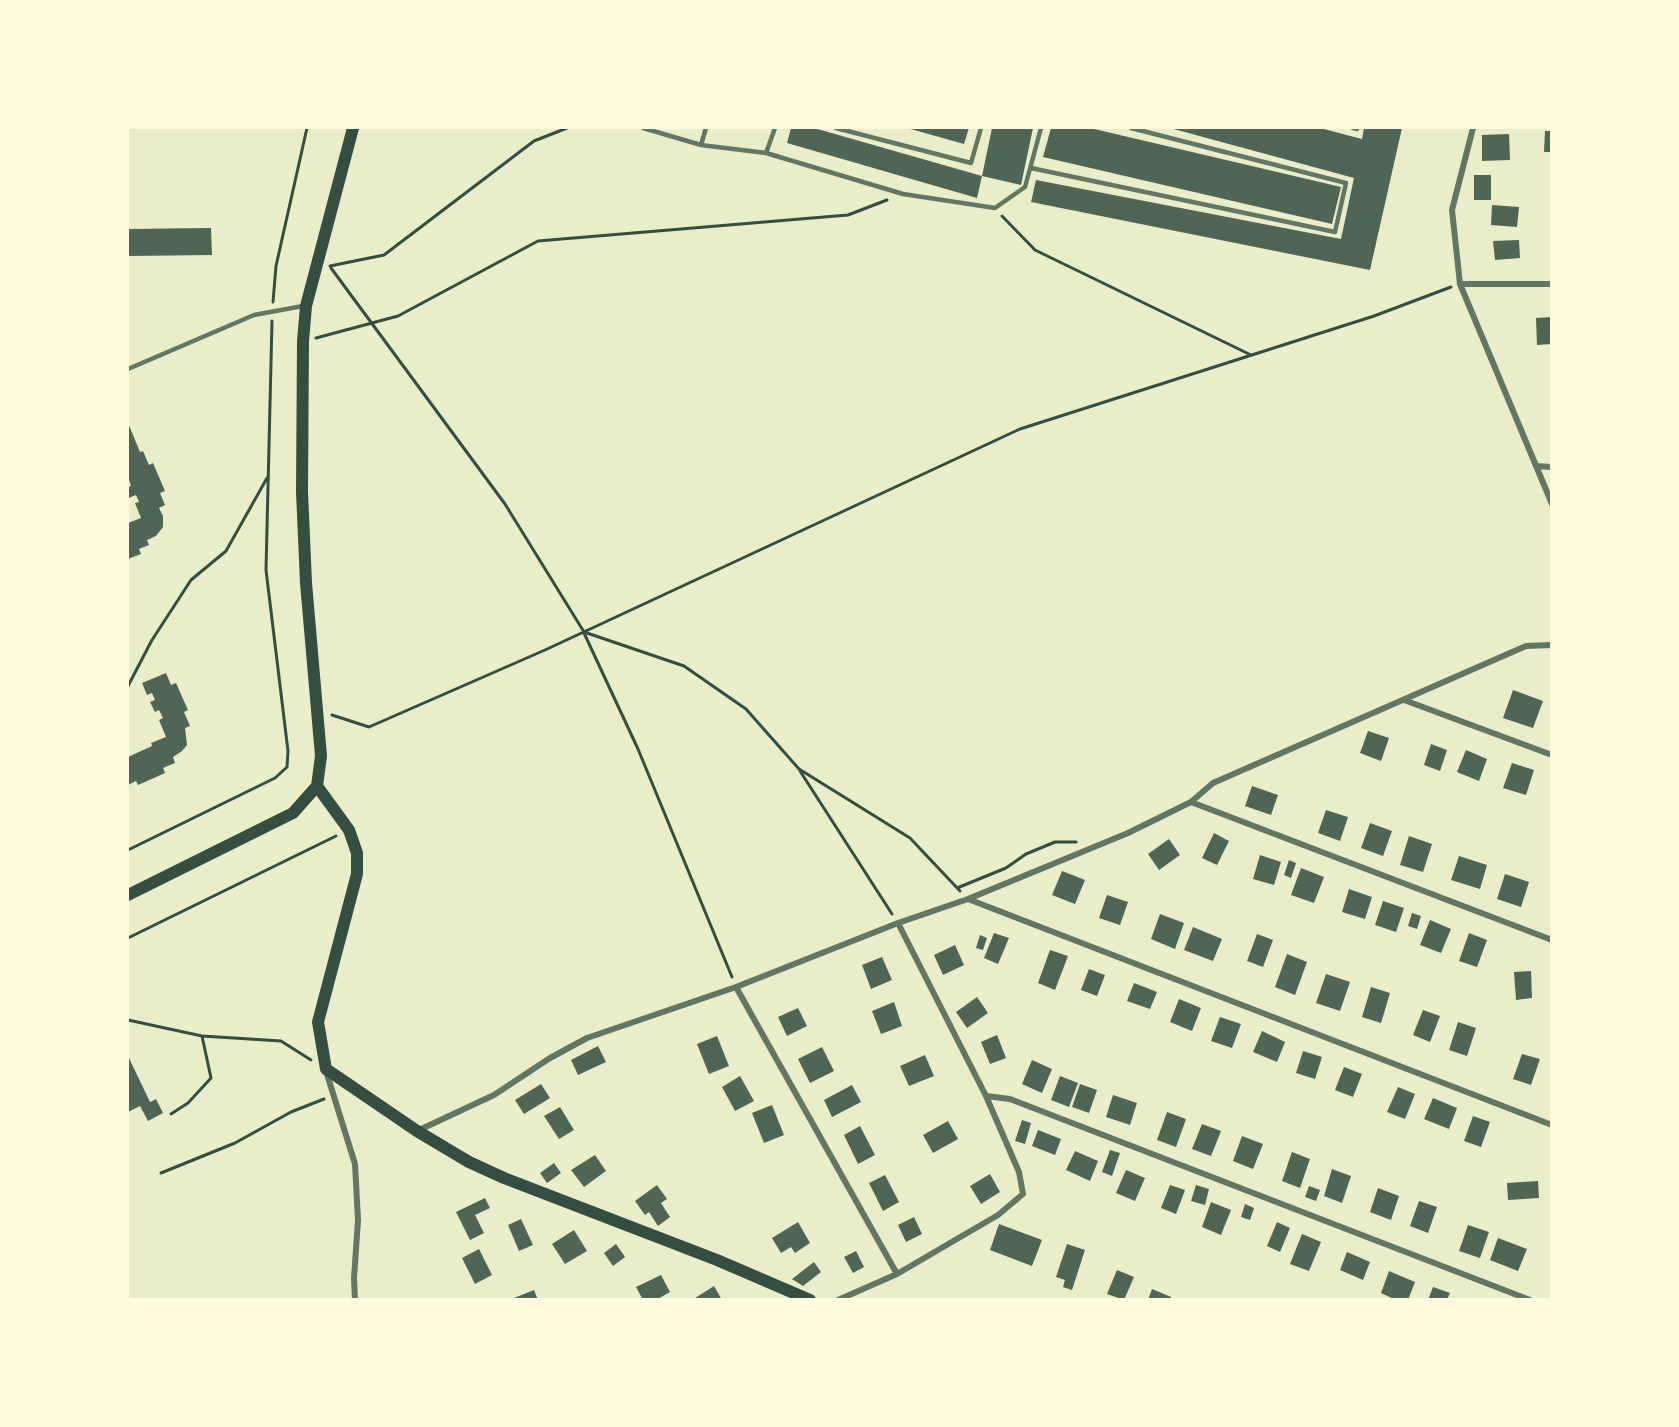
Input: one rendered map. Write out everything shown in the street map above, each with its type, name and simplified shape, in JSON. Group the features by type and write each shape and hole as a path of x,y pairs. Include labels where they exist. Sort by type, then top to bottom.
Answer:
{"main road":[{"path":"128,895 293,813 317,786 321,756 306,583 302,492 303,341 306,306 324,264 353,128"},
{"path":"317,786 349,830 357,853 357,873 318,1022 326,1069 417,1131 469,1162 504,1178 717,1260 802,1298"}],"street":[{"path":"1473,128 1452,210 1460,284 1551,504"},
{"path":"1460,284 1551,284"},
{"path":"1536,466 1551,467"},
{"path":"417,1131 494,1095 550,1058 586,1038 736,987 898,923 968,899 1107,841 1191,802 1213,783 1526,646 1551,645"},
{"path":"1404,700 1551,755"},
{"path":"1191,802 1551,940"},
{"path":"968,899 1551,1125"},
{"path":"838,1299 897,1274 998,1215 1023,1194 1019,1172 986,1096 898,923"},
{"path":"736,987 897,1274"},
{"path":"326,1069 355,1164 358,1221 354,1278 355,1299"},
{"path":"986,1096 1010,1099 1530,1299"}],"lane":[{"path":"643,128 701,145 766,153 903,194 995,208 1025,187 1041,128"},
{"path":"701,145 706,128"},
{"path":"766,153 775,128"},
{"path":"836,128 971,163 981,128"},
{"path":"1031,168 1335,232 1346,183 1131,128"},
{"path":"128,369 254,315 306,306"}],"path":[{"path":"128,850 275,778 287,767 288,751 266,570 272,312 276,266 307,128"},
{"path":"324,264 384,255 534,141 567,128"},
{"path":"303,341 398,316 538,241 848,215 903,194"},
{"path":"995,208 1035,250 1251,355"},
{"path":"324,264 374,323 505,504 584,632 638,749 736,987"},
{"path":"316,710 369,727 584,632 1020,429 1374,316 1460,284"},
{"path":"128,686 152,640 191,580 226,551 268,475"},
{"path":"584,632 684,666 746,709 799,769 898,923"},
{"path":"799,769 910,838 968,899"},
{"path":"128,938 349,830"},
{"path":"957,888 1006,868 1026,854 1055,842 1107,841"},
{"path":"128,1020 202,1036 281,1041 326,1069"},
{"path":"171,1114 188,1103 211,1078 202,1036"},
{"path":"161,1173 235,1143 291,1112 334,1096"}],"building":[{"path":"791,128 814,128 982,176 977,198 787,143"},
{"path":"907,128 969,128 964,144"},
{"path":"992,128 1033,128 1021,185 982,176"},
{"path":"1051,128 1090,128 1341,187 1332,224 1043,157"},
{"path":"1170,128 1320,128 1362,139 1364,128 1402,128 1370,270 1031,202 1036,180 1341,239 1354,178"},
{"path":"1545,131 1552,131 1552,152 1544,152"},
{"path":"1509,134 1510,160 1482,161 1482,135"},
{"path":"1474,175 1491,175 1491,200 1474,200"},
{"path":"1492,205 1519,207 1517,227 1491,225"},
{"path":"211,228 212,255 128,256 128,229"},
{"path":"1519,240 1520,258 1495,260 1493,241"},
{"path":"1552,317 1552,344 1537,345 1536,318"},
{"path":"128,423 140,452 143,451 149,465 153,463 165,491 160,493 165,505 159,508 163,516 163,527 156,536 147,540 149,545 139,549 141,554 128,559 128,523 141,518 135,503 139,502 136,495 129,498 128,493 128,487 131,486 128,477"},
{"path":"166,673 171,685 176,683 188,710 184,712 190,726 185,728 187,745 173,757 175,763 163,768 165,773 138,785 136,781 128,785 128,757 166,737 159,720 163,718 159,710 155,712 150,702 155,700 152,693 147,695 142,683"},
{"path":"1513,690 1543,701 1533,728 1503,718"},
{"path":"1368,731 1389,738 1381,761 1360,753"},
{"path":"1431,744 1447,750 1440,771 1424,765"},
{"path":"1466,750 1487,759 1479,781 1457,772"},
{"path":"1512,763 1534,770 1526,795 1503,788"},
{"path":"1252,786 1278,795 1271,815 1245,806"},
{"path":"1326,810 1348,817 1340,841 1318,833"},
{"path":"1370,823 1392,831 1383,856 1361,848"},
{"path":"1214,833 1229,841 1217,865 1202,858"},
{"path":"1409,836 1432,844 1423,872 1400,865"},
{"path":"1169,839 1180,855 1159,870 1148,854"},
{"path":"1260,855 1281,862 1274,885 1253,879"},
{"path":"1459,856 1487,865 1480,889 1451,880"},
{"path":"1289,860 1296,863 1291,878 1284,875"},
{"path":"1301,868 1324,877 1314,903 1291,895"},
{"path":"1062,871 1085,880 1075,904 1052,895"},
{"path":"1505,874 1529,882 1521,907 1497,899"},
{"path":"1349,889 1372,897 1365,919 1342,912"},
{"path":"1107,895 1128,902 1120,925 1099,918"},
{"path":"1383,901 1404,908 1396,932 1375,925"},
{"path":"1412,913 1421,916 1417,929 1408,926"},
{"path":"1160,914 1184,923 1175,949 1151,939"},
{"path":"1430,920 1451,929 1441,953 1420,945"},
{"path":"1193,927 1222,939 1213,961 1184,950"},
{"path":"994,933 1009,938 998,964 984,958"},
{"path":"1469,933 1487,940 1477,967 1459,961"},
{"path":"1257,934 1273,940 1263,967 1247,961"},
{"path":"980,935 987,938 983,950 976,948"},
{"path":"955,945 964,965 943,975 934,955"},
{"path":"1050,950 1068,956 1055,990 1038,983"},
{"path":"1287,954 1307,962 1295,995 1275,987"},
{"path":"882,957 892,980 871,989 862,965"},
{"path":"1089,969 1105,975 1097,996 1081,990"},
{"path":"1531,971 1532,998 1516,1000 1514,972"},
{"path":"1326,974 1350,982 1340,1011 1316,1003"},
{"path":"1134,983 1157,992 1150,1009 1127,1001"},
{"path":"1371,987 1390,993 1381,1023 1362,1017"},
{"path":"977,997 988,1013 967,1028 956,1012"},
{"path":"1179,999 1201,1008 1192,1031 1170,1022"},
{"path":"894,1002 902,1026 881,1034 872,1011"},
{"path":"798,1008 807,1026 787,1036 778,1017"},
{"path":"1423,1010 1440,1016 1430,1042 1413,1035"},
{"path":"1220,1017 1241,1024 1232,1048 1211,1041"},
{"path":"1458,1022 1476,1028 1467,1056 1449,1050"},
{"path":"1262,1031 1285,1042 1277,1062 1253,1052"},
{"path":"997,1035 1006,1058 990,1064 981,1042"},
{"path":"717,1036 729,1066 709,1074 697,1044"},
{"path":"598,1046 606,1062 578,1075 571,1060"},
{"path":"822,1047 834,1071 810,1083 798,1059"},
{"path":"1303,1051 1322,1057 1315,1079 1296,1073"},
{"path":"1522,1054 1540,1059 1531,1085 1513,1079"},
{"path":"925,1055 934,1076 909,1086 900,1066"},
{"path":"128,1056 150,1102 156,1099 163,1113 148,1121 140,1106 128,1112"},
{"path":"1032,1060 1052,1069 1042,1093 1022,1084"},
{"path":"1344,1067 1362,1074 1353,1097 1335,1090"},
{"path":"740,1076 754,1101 735,1111 722,1087"},
{"path":"1060,1076 1078,1083 1069,1107 1051,1100"},
{"path":"541,1084 550,1098 524,1114 515,1100"},
{"path":"1080,1084 1097,1090 1089,1113 1072,1107"},
{"path":"852,1085 861,1102 832,1117 824,1100"},
{"path":"1398,1087 1415,1094 1405,1119 1387,1112"},
{"path":"1113,1095 1137,1103 1130,1125 1106,1117"},
{"path":"1433,1098 1457,1108 1449,1129 1424,1119"},
{"path":"772,1105 784,1135 764,1143 752,1113"},
{"path":"560,1107 574,1130 559,1139 544,1116"},
{"path":"1167,1112 1186,1119 1176,1147 1157,1140"},
{"path":"1473,1116 1490,1122 1481,1147 1464,1141"},
{"path":"1022,1120 1031,1123 1025,1144 1015,1141"},
{"path":"948,1121 958,1139 933,1153 923,1135"},
{"path":"1202,1124 1221,1131 1211,1156 1192,1149"},
{"path":"860,1126 875,1155 858,1164 844,1135"},
{"path":"1038,1130 1061,1139 1055,1155 1032,1146"},
{"path":"1242,1136 1263,1144 1253,1169 1233,1161"},
{"path":"1110,1150 1120,1153 1112,1176 1102,1172"},
{"path":"1075,1151 1098,1161 1090,1181 1066,1170"},
{"path":"1292,1152 1310,1159 1300,1188 1282,1181"},
{"path":"595,1155 606,1171 584,1187 571,1170"},
{"path":"554,1163 561,1173 547,1183 540,1173"},
{"path":"1332,1169 1351,1176 1342,1203 1324,1196"},
{"path":"1126,1170 1145,1178 1135,1201 1116,1193"},
{"path":"990,1174 1000,1192 981,1204 970,1186"},
{"path":"885,1175 899,1202 883,1211 869,1183"},
{"path":"1538,1181 1539,1198 1508,1200 1507,1183"},
{"path":"657,1185 667,1199 661,1203 670,1217 658,1226 649,1212 645,1215 635,1201"},
{"path":"1170,1185 1185,1190 1176,1214 1161,1208"},
{"path":"1196,1185 1209,1189 1205,1205 1191,1201"},
{"path":"1309,1186 1320,1190 1316,1201 1305,1197"},
{"path":"1378,1188 1399,1196 1391,1220 1370,1212"},
{"path":"485,1198 490,1208 475,1215 484,1233 470,1240 456,1212"},
{"path":"1419,1201 1437,1207 1428,1233 1410,1226"},
{"path":"1211,1202 1231,1210 1221,1235 1202,1227"},
{"path":"1245,1204 1254,1208 1250,1220 1241,1217"},
{"path":"914,1217 922,1234 906,1242 898,1225"},
{"path":"521,1219 533,1245 519,1251 508,1225"},
{"path":"798,1222 810,1243 795,1253 791,1247 781,1253 772,1238"},
{"path":"1277,1222 1290,1228 1280,1252 1267,1246"},
{"path":"999,1224 1042,1240 1032,1266 990,1250"},
{"path":"1468,1225 1489,1232 1480,1258 1459,1251"},
{"path":"574,1230 587,1251 565,1264 552,1244"},
{"path":"1302,1234 1321,1242 1309,1271 1290,1264"},
{"path":"1498,1238 1527,1249 1518,1271 1490,1260"},
{"path":"616,1244 625,1257 613,1266 604,1253"},
{"path":"1067,1244 1085,1250 1072,1290 1063,1287 1065,1280 1056,1277"},
{"path":"479,1249 492,1275 475,1284 462,1258"},
{"path":"856,1251 864,1267 853,1273 844,1257"},
{"path":"1347,1252 1370,1262 1363,1280 1340,1270"},
{"path":"814,1262 821,1272 803,1286 792,1279"},
{"path":"1117,1270 1134,1277 1124,1300 1107,1294"},
{"path":"1389,1271 1415,1282 1408,1300 1396,1300 1381,1293"},
{"path":"661,1275 670,1292 656,1300 643,1300 636,1287"},
{"path":"714,1286 722,1300 692,1300"},
{"path":"1433,1287 1450,1293 1447,1300 1428,1300"},
{"path":"1152,1289 1171,1297 1171,1300 1148,1300"},
{"path":"534,1290 538,1300 515,1300 514,1298"}]}
